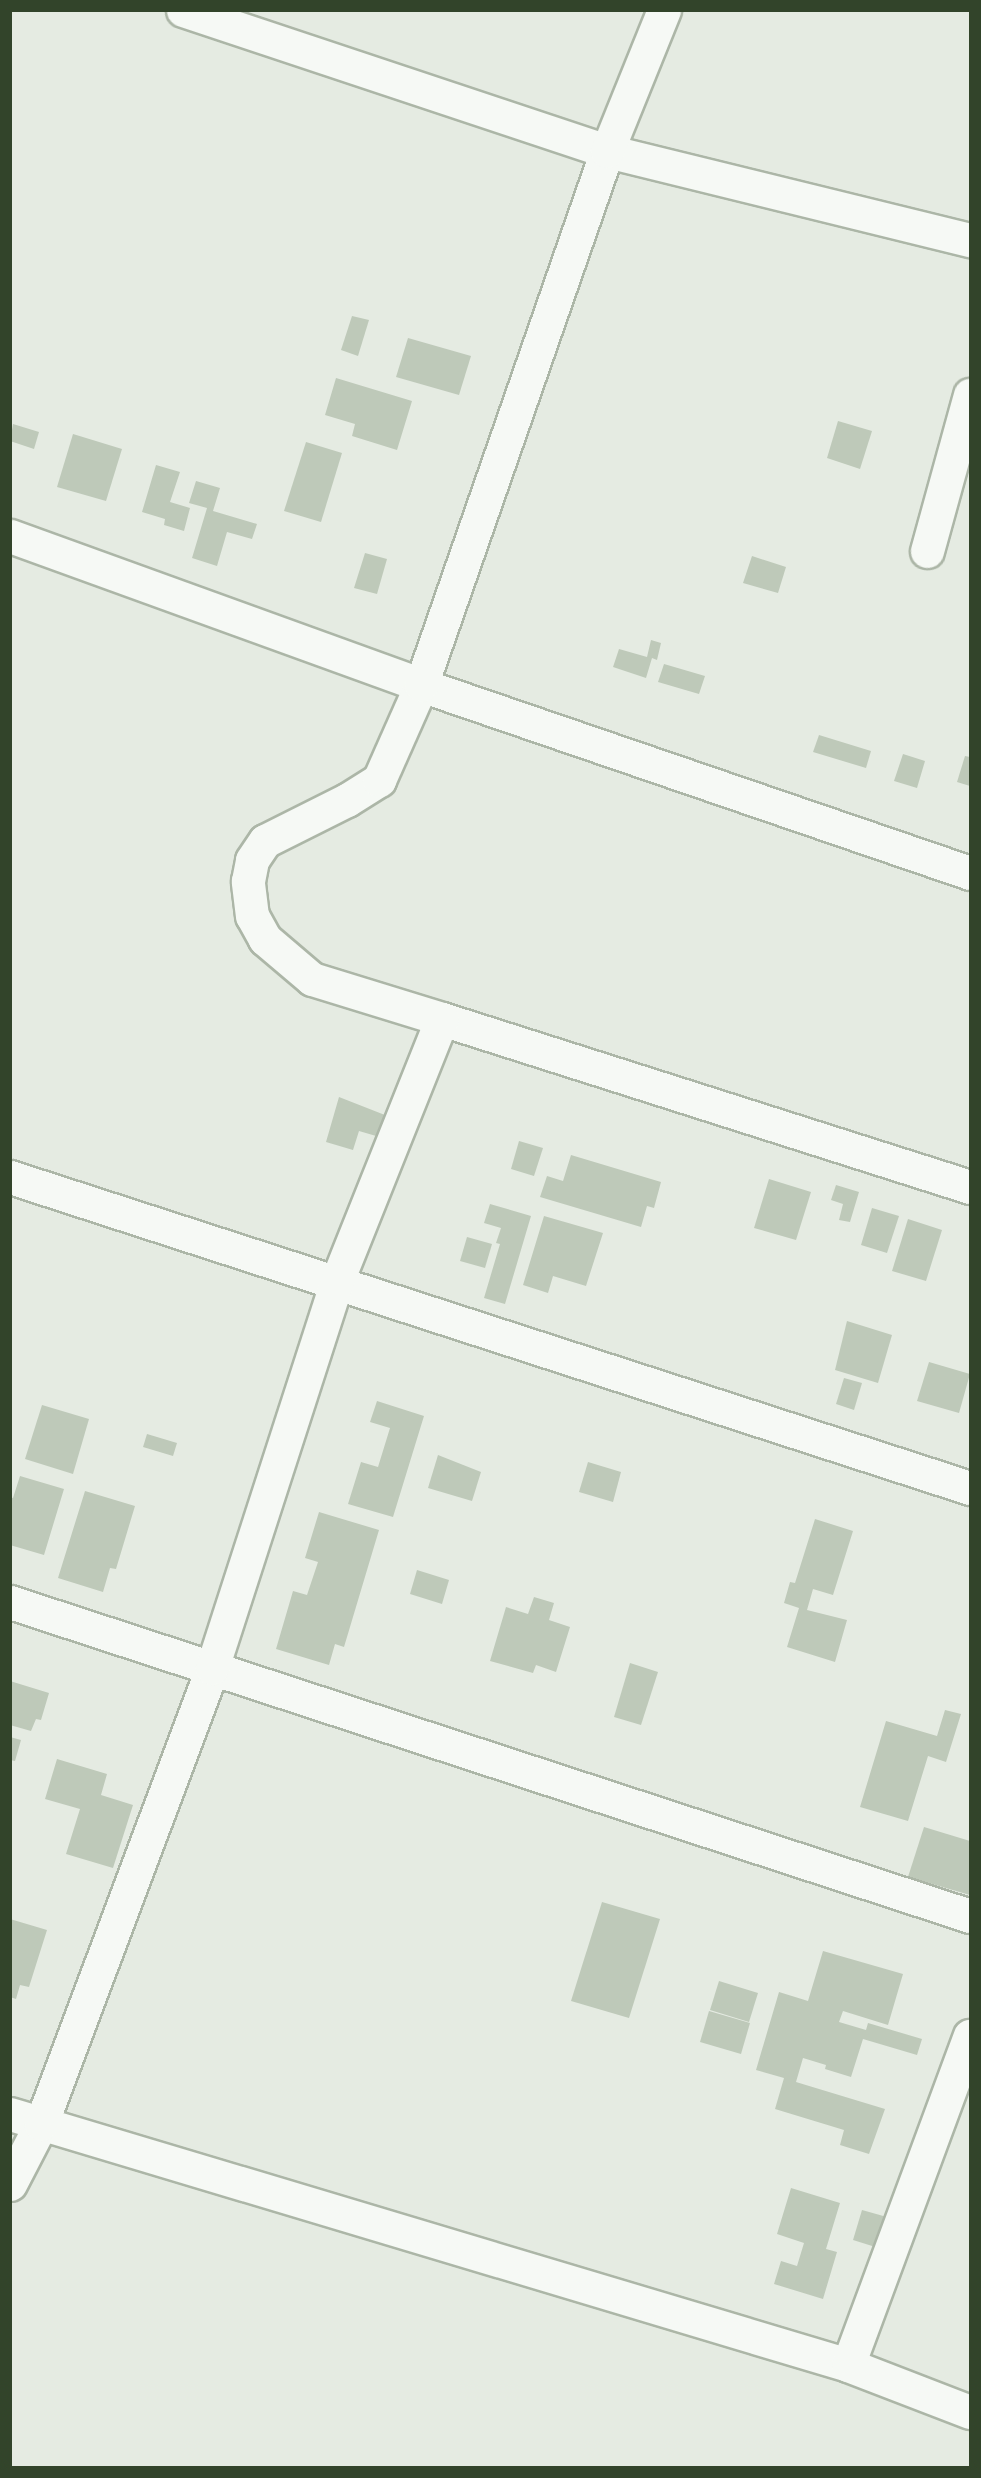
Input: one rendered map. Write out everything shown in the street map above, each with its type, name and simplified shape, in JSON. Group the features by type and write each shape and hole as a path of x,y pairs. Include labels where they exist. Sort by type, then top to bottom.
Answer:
{"street":[{"path":"664,10 607,151 421,685 379,780 347,800 265,841 252,860 248,881 252,916 265,939 312,980 442,1019 970,1187"},
{"path":"204,14 607,151 970,240"},
{"path":"927,551 970,395"},
{"path":"10,536 421,685 970,873"},
{"path":"10,2184 41,2124 212,1668 337,1281 442,1019"},
{"path":"10,1177 337,1281 970,1488"},
{"path":"10,1602 970,1916"},
{"path":"848,2365 970,2036"},
{"path":"10,2114 848,2365 970,2412"}],"building":[{"path":"352,316 369,320 358,356 341,350"},
{"path":"408,338 471,356 459,395 396,377"},
{"path":"336,378 412,401 397,450 352,436 355,424 325,415"},
{"path":"838,421 872,431 860,469 827,458"},
{"path":"13,424 39,432 34,449 10,441"},
{"path":"73,434 122,449 106,501 57,487"},
{"path":"306,442 342,453 321,522 284,511"},
{"path":"156,465 180,472 170,502 190,508 184,531 164,525 165,519 142,512"},
{"path":"196,481 220,488 213,511 257,524 252,539 227,532 217,566 192,558 207,508 189,503"},
{"path":"365,553 387,559 377,594 354,588"},
{"path":"752,556 786,567 778,593 743,583"},
{"path":"651,640 661,643 657,660 652,658 646,678 613,667 619,649 647,657"},
{"path":"664,664 705,676 699,694 658,682"},
{"path":"819,735 871,751 866,768 813,752"},
{"path":"903,754 925,761 917,788 894,781"},
{"path":"965,756 970,757 970,786 957,782"},
{"path":"339,1097 390,1117 383,1138 359,1131 353,1150 326,1142"},
{"path":"519,1141 543,1148 534,1176 511,1169"},
{"path":"571,1155 661,1182 654,1208 647,1206 641,1227 540,1197 547,1176 563,1181"},
{"path":"769,1179 811,1192 796,1240 754,1228"},
{"path":"836,1185 859,1192 850,1222 839,1220 843,1204 831,1200"},
{"path":"490,1204 531,1216 505,1304 484,1298 500,1244 496,1243 501,1228 484,1223"},
{"path":"872,1208 899,1216 887,1253 861,1245"},
{"path":"544,1216 603,1233 586,1286 553,1276 548,1293 523,1285"},
{"path":"908,1219 942,1230 926,1281 892,1271"},
{"path":"467,1237 492,1244 485,1268 460,1261"},
{"path":"847,1321 892,1335 878,1383 835,1370"},
{"path":"929,1362 970,1374 959,1413 917,1401"},
{"path":"844,1378 862,1383 854,1410 836,1404"},
{"path":"377,1401 424,1416 393,1517 348,1504 361,1462 378,1467 390,1428 370,1422"},
{"path":"42,1405 89,1419 73,1474 25,1459"},
{"path":"147,1434 177,1443 173,1456 143,1447"},
{"path":"438,1455 481,1472 472,1501 428,1488"},
{"path":"588,1462 621,1472 613,1502 579,1492"},
{"path":"20,1476 64,1489 44,1555 10,1545 10,1497 13,1498"},
{"path":"85,1491 135,1506 116,1569 110,1568 103,1592 58,1578"},
{"path":"319,1512 379,1530 344,1647 335,1644 329,1665 276,1649 293,1591 307,1595 318,1562 305,1558"},
{"path":"815,1519 853,1531 833,1595 813,1589 807,1610 847,1620 835,1662 787,1647 799,1608 784,1603 790,1582 795,1583"},
{"path":"417,1570 449,1580 442,1604 410,1594"},
{"path":"534,1597 554,1603 549,1620 570,1627 556,1672 536,1665 533,1673 490,1661 506,1607 528,1614"},
{"path":"630,1663 658,1672 641,1725 614,1717"},
{"path":"10,1681 49,1693 41,1720 36,1719 31,1731 10,1725"},
{"path":"945,1710 961,1714 946,1762 928,1756 908,1821 860,1807 886,1721 937,1736"},
{"path":"10,1737 21,1740 15,1761 10,1760"},
{"path":"57,1759 107,1774 101,1795 133,1805 113,1868 66,1854 80,1809 45,1799"},
{"path":"924,1827 970,1841 970,1895 908,1877"},
{"path":"602,1902 660,1919 629,2018 571,2001"},
{"path":"10,1919 47,1930 29,1987 20,1985 16,1999 10,1997"},
{"path":"823,1951 903,1974 888,2025 843,2011 839,2022 866,2030 868,2023 922,2039 917,2055 863,2039 851,2077 825,2069 826,2065 803,2058 796,2082 885,2109 869,2154 840,2145 844,2130 775,2109 784,2078 756,2070 779,1992 808,2001"},
{"path":"719,1981 758,1993 749,2022 710,2010"},
{"path":"709,2011 750,2023 741,2054 700,2042"},
{"path":"791,2188 840,2203 826,2249 837,2252 823,2299 774,2284 781,2261 797,2266 804,2243 777,2234"},
{"path":"862,2210 894,2219 885,2250 853,2240"}]}
